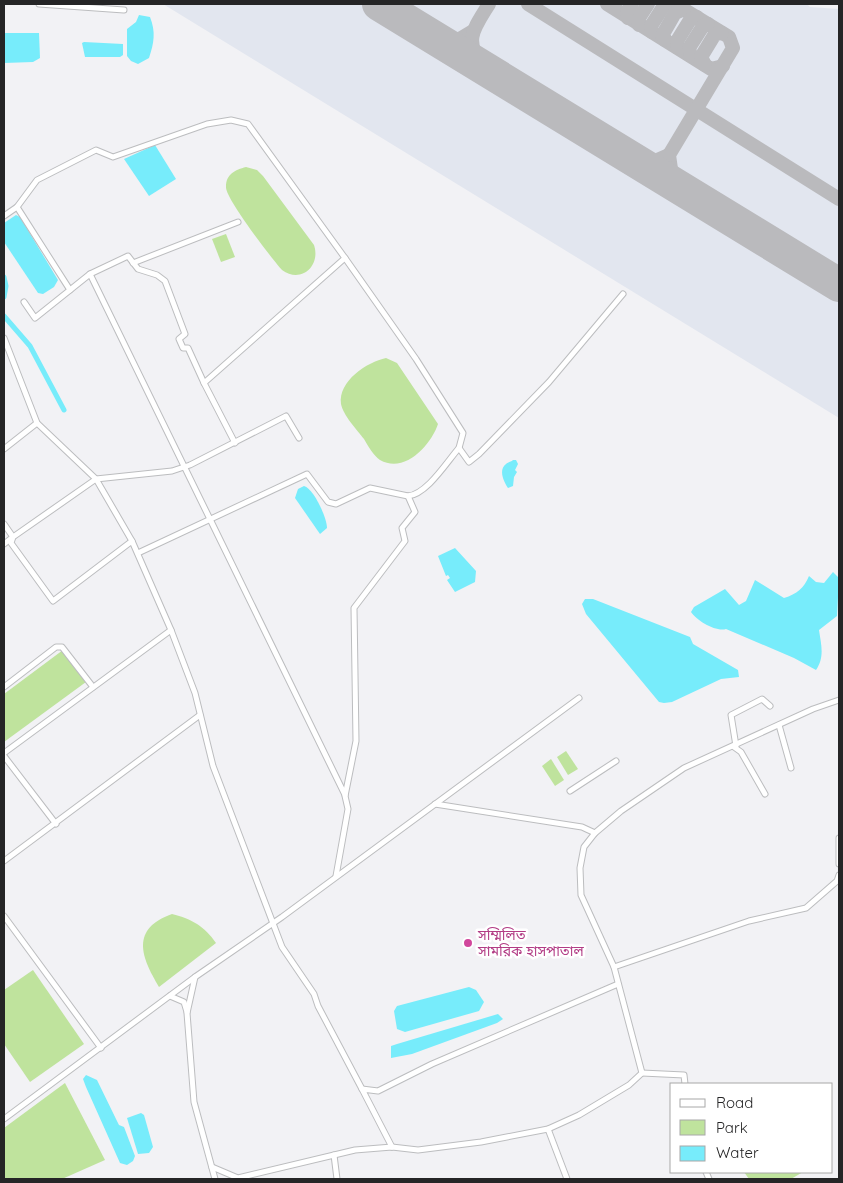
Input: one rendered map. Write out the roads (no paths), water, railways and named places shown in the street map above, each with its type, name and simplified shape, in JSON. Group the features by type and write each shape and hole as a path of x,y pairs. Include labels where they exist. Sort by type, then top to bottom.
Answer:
{"street":[{"path":"39,4 124,10"},
{"path":"4,216 17,207 37,180 96,150 113,157 206,124 231,120 248,124 416,359 463,433 459,448 425,488 416,495 408,496 370,488 336,504 328,502 307,474 138,553"},
{"path":"17,207 70,290"},
{"path":"133,263 238,222"},
{"path":"24,302 35,318 90,274 128,256 138,269 158,274 165,280 184,334 179,339 183,348 188,348 235,443"},
{"path":"204,383 345,258"},
{"path":"90,274 345,796 348,809 336,876"},
{"path":"459,448 469,462 479,454 549,382 622,294"},
{"path":"4,338 37,423 96,479 138,553 171,630 195,693 213,766 244,852 282,947 314,994 318,1006 392,1147"},
{"path":"4,544 96,479 172,471 190,465 286,416 299,438"},
{"path":"4,449 37,423"},
{"path":"345,796 356,742 354,608 405,541 402,528 414,512 408,496"},
{"path":"4,524 13,537"},
{"path":"13,537 11,543 52,601 132,541"},
{"path":"56,824 4,754 171,630"},
{"path":"4,687 56,647 62,647 93,687"},
{"path":"4,1118 195,977 274,923 579,698"},
{"path":"765,794 735,746 731,715 762,699 770,706"},
{"path":"642,1073 614,967 581,895 580,868 584,847 595,833 621,811 684,768 813,709 839,700"},
{"path":"4,861 200,715"},
{"path":"779,725 792,768"},
{"path":"570,791 616,761"},
{"path":"435,804 582,827 595,833"},
{"path":"839,838 839,864"},
{"path":"614,967 749,922 806,908 837,881 839,875"},
{"path":"4,916 101,1048"},
{"path":"195,977 188,1013 194,1102 215,1179"},
{"path":"362,1089 378,1091 432,1064 618,984"},
{"path":"170,996 184,1002 188,1013"},
{"path":"212,1167 238,1178 355,1150 392,1147 418,1150 468,1144 548,1129 579,1114 629,1085 642,1073 684,1075 685,1083"},
{"path":"548,1129 567,1179"},
{"path":"334,1155 337,1179"}],"water":[{"path":"139,15 150,17 154,38 149,58 138,64 131,61 127,56 127,29 136,22"},
{"path":"4,33 39,33 40,58 33,62 4,63"},
{"path":"82,43 123,44 123,55 120,57 85,57"},
{"path":"155,145 176,179 149,196 124,159"},
{"path":"16,215 20,217 58,280 54,287 43,294 38,293 4,242 4,223"},
{"path":"513,460 516,460 518,464 515,470 517,472 514,477 513,486 508,488 502,469"},
{"path":"304,486 316,498 325,518 327,528 320,534 295,498 298,489"},
{"path":"455,548 476,571 475,582 455,592 447,580 450,578 448,575 446,576 438,556"},
{"path":"833,572 839,578 837,616 819,630 821,660 816,670 794,658 726,629 717,629 707,625 691,612 694,607 725,589 739,605 746,601 755,580 784,598 800,590 809,576 816,582 824,583"},
{"path":"585,599 593,599 690,637 693,644 738,670 739,677 721,679 672,702 659,702 586,614 582,604"},
{"path":"469,987 476,990 484,1002 479,1011 405,1032 397,1029 394,1011 397,1006"},
{"path":"498,1014 503,1019 497,1023 412,1054 391,1058 391,1046"},
{"path":"86,1075 97,1080 119,1125 124,1127 135,1156 133,1161 127,1165 120,1163 86,1087 83,1079"},
{"path":"141,1113 144,1115 153,1147 149,1153 138,1154 127,1118"}],"waterway":[{"path":"4,277 6,286 4,297"},
{"path":"4,316 30,346 64,410"}],"place":[{"name":"সম্মিলিত সামরিক হাসপাতাল","path":"468,943"}]}
